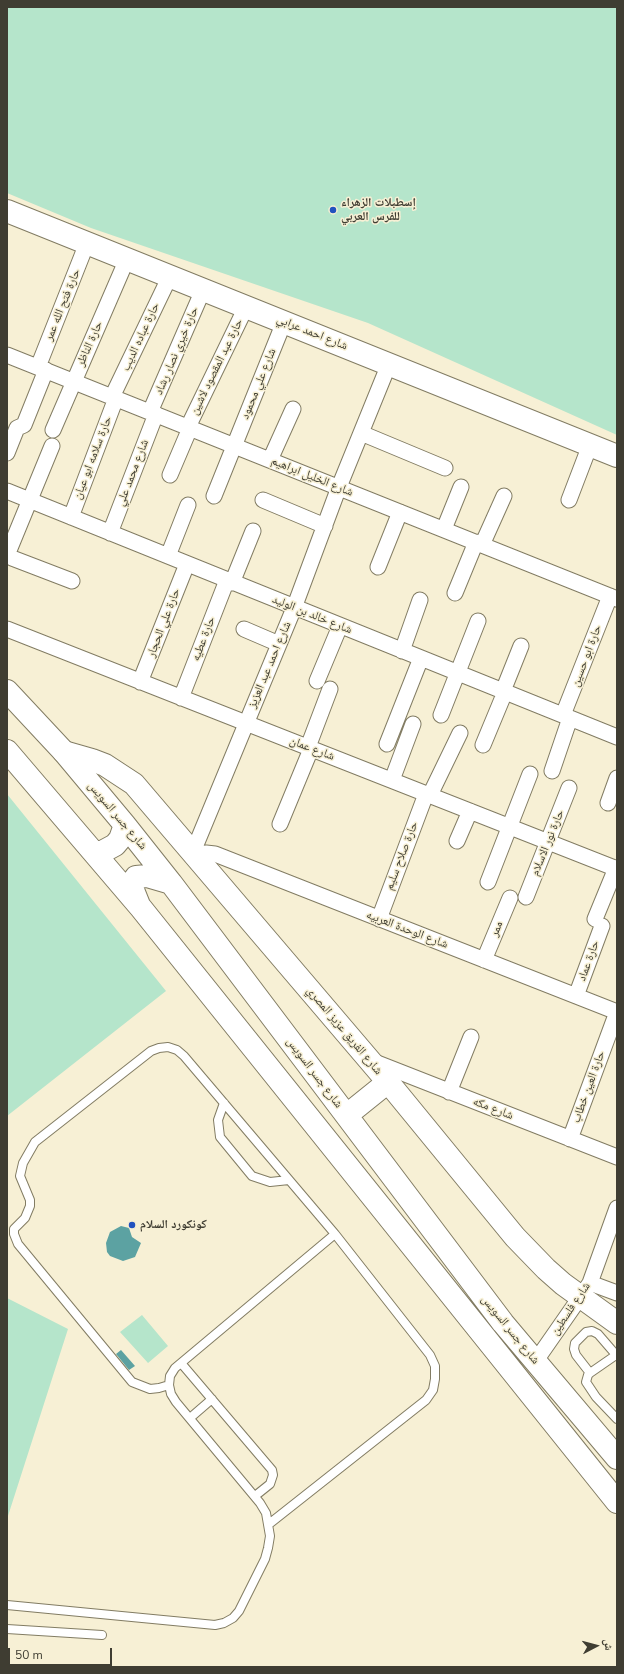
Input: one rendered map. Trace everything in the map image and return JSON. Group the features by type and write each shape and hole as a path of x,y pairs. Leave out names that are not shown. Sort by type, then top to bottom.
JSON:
{"main road":[{"name":"شارع احمد عرابي","path":"7,211 617,456"},
{"name":"شارع جسر السويس","path":"7,691 64,752 125,825 171,883 503,1323 617,1458"},
{"name":"شارع جسر السويس","path":"7,751 141,908 617,1502"},
{"name":"شارع الفريق عزيز المصري","path":"64,752 105,765 134,784 388,1082 525,1248 546,1269 586,1290 617,1323"},
{"path":"94,853 102,852 115,845 120,839 125,825"},
{"path":"141,908 133,890 133,881 136,877 147,876 171,883"},
{"path":"346,1115 388,1082"}],"street":[{"name":"حارة فتح الله عمر","path":"7,453 17,428 24,425 42,369 87,243"},
{"name":"حارة الناظر","path":"53,430 127,259"},
{"name":"حارة عباده الديب","path":"114,398 170,276"},
{"name":"حارة خيري نصار رشاد","path":"153,413 203,290"},
{"name":"حارة عبد المقصود لاشين","path":"170,476 189,428 246,307"},
{"name":"شارع علي محمود","path":"214,496 284,322"},
{"name":"شارع الخليل ابراهيم","path":"7,355 614,597"},
{"name":"شارع احمد عبد العزيز","path":"194,854 294,608 339,487 389,364"},
{"name":"حارة سلامه ابو عيان","path":"71,517 114,398"},
{"path":"270,460 292,409"},
{"name":"شارع محمد علي","path":"110,533 153,413"},
{"path":"361,433 444,468"},
{"path":"569,500 590,444"},
{"path":"52,446 8,553 10,556 72,581"},
{"path":"444,529 461,488"},
{"name":"شارع خالد بن الوليد","path":"7,491 617,737"},
{"path":"455,593 504,496"},
{"path":"263,500 324,526"},
{"path":"168,556 188,505"},
{"path":"378,567 400,512"},
{"name":"حارة عطيه","path":"181,698 230,581 253,531"},
{"name":"حارة علي الحجار","path":"140,682 187,564"},
{"name":"حارة ابو حسين","path":"552,770 567,717 614,597"},
{"path":"402,651 420,600"},
{"path":"441,715 478,621"},
{"path":"317,681 340,626"},
{"name":"شارع عمان","path":"7,629 617,868"},
{"path":"244,629 279,644"},
{"path":"483,745 521,646"},
{"path":"387,744 421,658"},
{"path":"280,824 310,748 330,689"},
{"path":"392,780 413,724"},
{"name":"حارة صلاح سليم","path":"379,919 428,794 460,733"},
{"path":"488,882 530,774"},
{"path":"608,803 617,778"},
{"name":"حارة نور الاسلام","path":"526,897 549,842 569,788"},
{"path":"458,841 470,811"},
{"name":"شارع الوحدة العربيه","path":"194,854 215,854 617,1012"},
{"name":"حارة عماد","path":"576,996 598,923 617,868"},
{"name":"ممر","path":"484,960 510,898"},
{"name":"حارة العين خطاب","path":"570,1139 617,1012"},
{"path":"450,1092 471,1037"},
{"name":"شارع مكه","path":"369,1060 617,1157"},
{"name":"شارع فلسطين","path":"535,1362 586,1290 617,1208"},
{"path":"586,1290 617,1293"}],"lane":[{"path":"169,1385 150,1389 132,1382 15,1240 14,1229 25,1218 30,1206 30,1200 21,1182 20,1170 39,1137 151,1051 159,1048 172,1049 184,1056 335,1234 430,1356 435,1366 436,1378 432,1390 426,1400 269,1524"},
{"path":"224,1103 218,1120 220,1137 252,1176 270,1182 289,1180"},
{"path":"7,1605 215,1625 224,1623 233,1618 239,1611 265,1559 269,1542 269,1524 263,1508 255,1496 171,1394 169,1385 170,1376 181,1363 335,1234"},
{"path":"590,1373 576,1355 574,1349 575,1343 586,1332 592,1331 598,1334 616,1355 590,1373 586,1379 588,1386 617,1419"},
{"path":"181,1363 272,1470 273,1475 270,1484 255,1496"},
{"path":"190,1418 212,1399"},
{"path":"7,1629 102,1635"}],"green space":[{"name":"إسطبلات الزهراء للفرس العربي","path":"7,7 617,7 617,435 368,323 91,228 7,193"},
{"path":"7,794 166,991 7,1116"},
{"path":"7,1298 68,1329 7,1519"},
{"path":"142,1315 168,1346 148,1363 120,1332"}],"water":[{"path":"121,1226 129,1228 132,1237 141,1243 135,1257 123,1261 110,1256 107,1252 106,1243 110,1232"},
{"path":"121,1350 135,1366 129,1370 116,1354"}],"place":[{"name":"إسطبلات الزهراء للفرس العربي","path":"333,210"},
{"name":"كونكورد السلام","path":"132,1225"}]}
